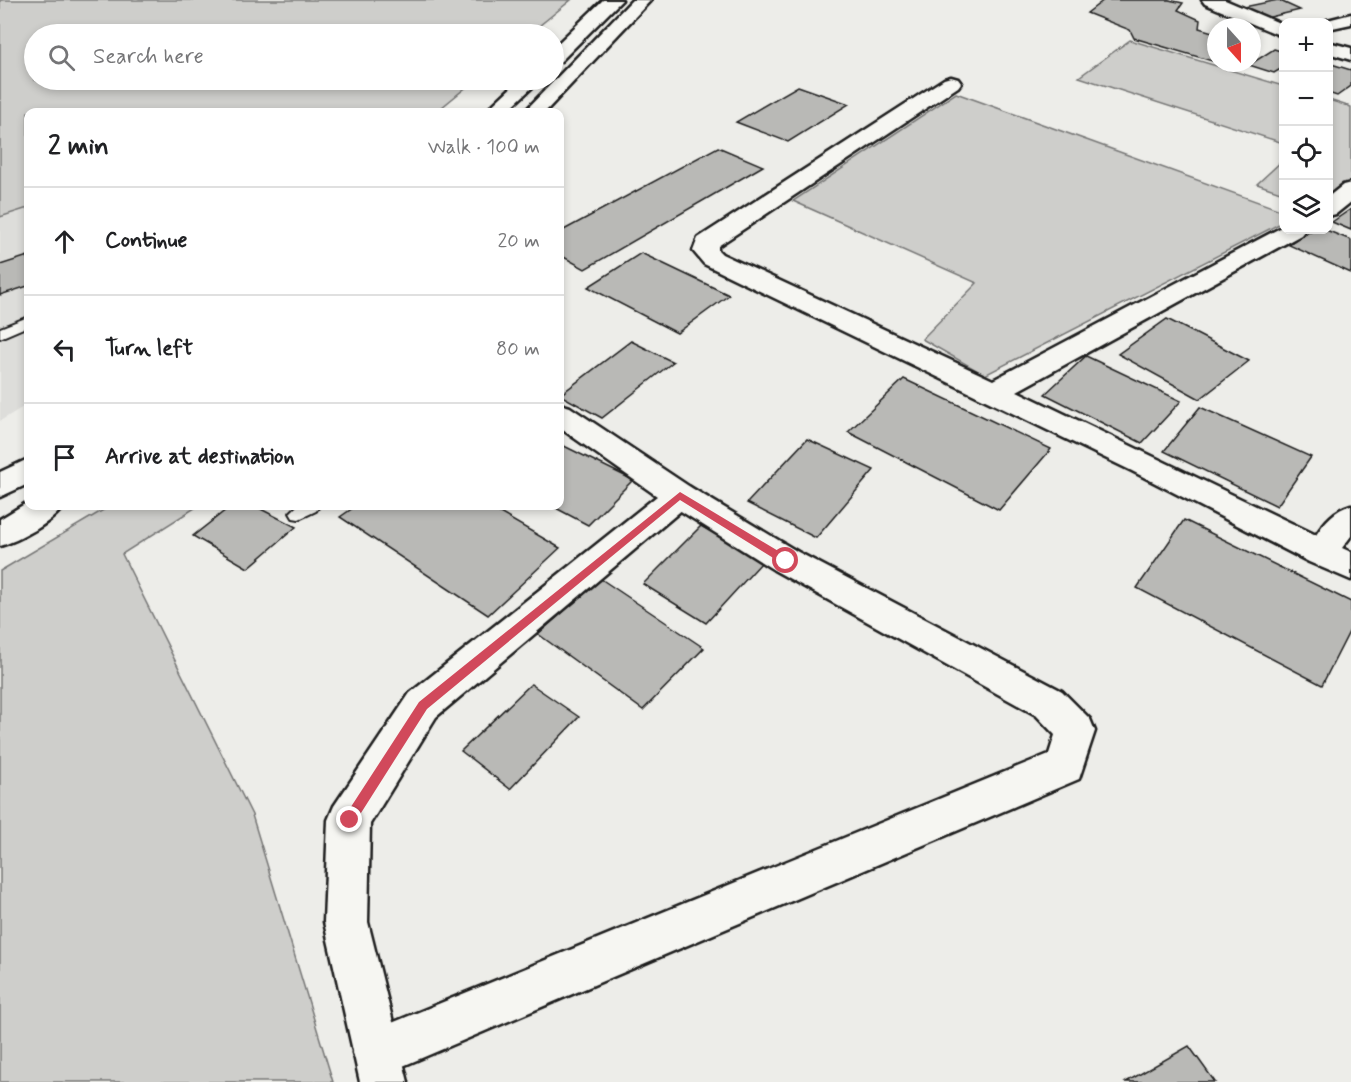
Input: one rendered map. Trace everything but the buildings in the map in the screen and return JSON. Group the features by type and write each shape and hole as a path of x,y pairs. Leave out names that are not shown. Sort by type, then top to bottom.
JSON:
{"street":[{"path":"564,47 613,0"},
{"path":"564,81 642,0"},
{"path":"1210,0 1279,30"},
{"path":"1333,23 1351,19"},
{"path":"1333,47 1351,54"},
{"path":"951,83 707,243 705,251 713,259 1143,463 1351,567"},
{"path":"499,108 519,90"},
{"path":"538,108 555,90"},
{"path":"1333,206 1351,190"},
{"path":"992,393 1286,234"},
{"path":"564,417 680,495 786,561 1049,703 1076,731 1065,766 381,1067 346,922 350,820 423,705 680,495"},
{"path":"0,486 24,472"},
{"path":"0,534 39,510"},
{"path":"1321,552 1335,532 1351,517"}],"lane":[{"path":"0,333 24,323"}],"shaded area":[{"path":"0,0 571,0 541,24 24,24 24,90 463,90 441,108 24,108 24,209 0,217"},
{"path":"1130,40 1207,63 1207,72 1236,72 1279,85 1279,142 1079,77"},
{"path":"956,93 1279,210 1279,224 985,375 922,339 977,283 793,201"},
{"path":"1333,101 1351,107 1351,203 1337,211 1333,210"},
{"path":"1279,164 1279,192 1257,184"},
{"path":"24,209 24,406 0,421 0,217"},
{"path":"103,510 192,510 122,554 252,815 333,1082 0,1082 0,571"}],"route":[{"path":"350,820 423,705 680,495 786,561"}]}
